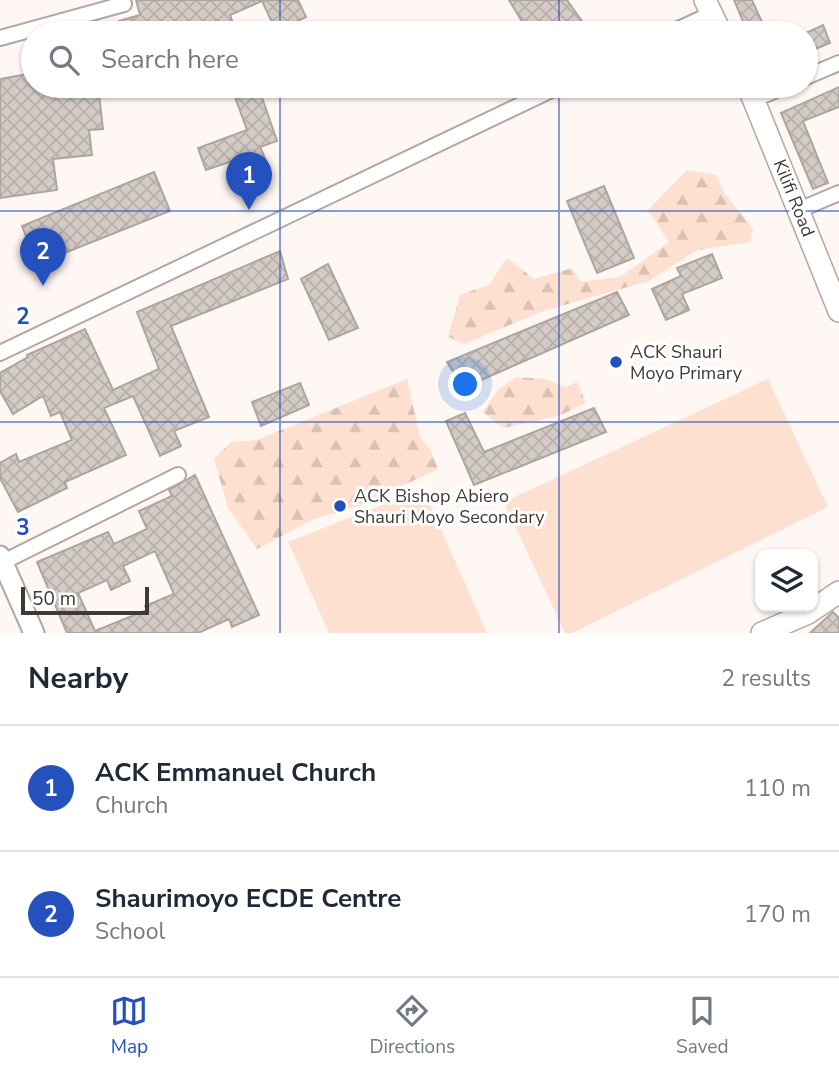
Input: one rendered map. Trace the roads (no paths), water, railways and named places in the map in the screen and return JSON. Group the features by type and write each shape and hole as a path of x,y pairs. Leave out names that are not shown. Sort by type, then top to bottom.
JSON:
{"main road":[{"name":"Kilifi Road","path":"753,98 839,311"},
{"path":"762,633 808,613 839,592"}],"street":[{"path":"60,21 124,4"},
{"path":"688,21 708,7"},
{"path":"0,37 21,31"},
{"path":"818,72 839,63"},
{"path":"0,353 535,98"},
{"path":"799,210 839,193"},
{"path":"34,633 1,559 178,475"}],"place":[{"name":"ACK Emmanuel Church","path":"249,210"},
{"name":"Shaurimoyo ECDE Centre","path":"43,286"},
{"name":"ACK Shauri Moyo Primary","path":"616,362"},
{"name":"ACK Bishop Abiero Shauri Moyo Secondary","path":"340,506"}]}
